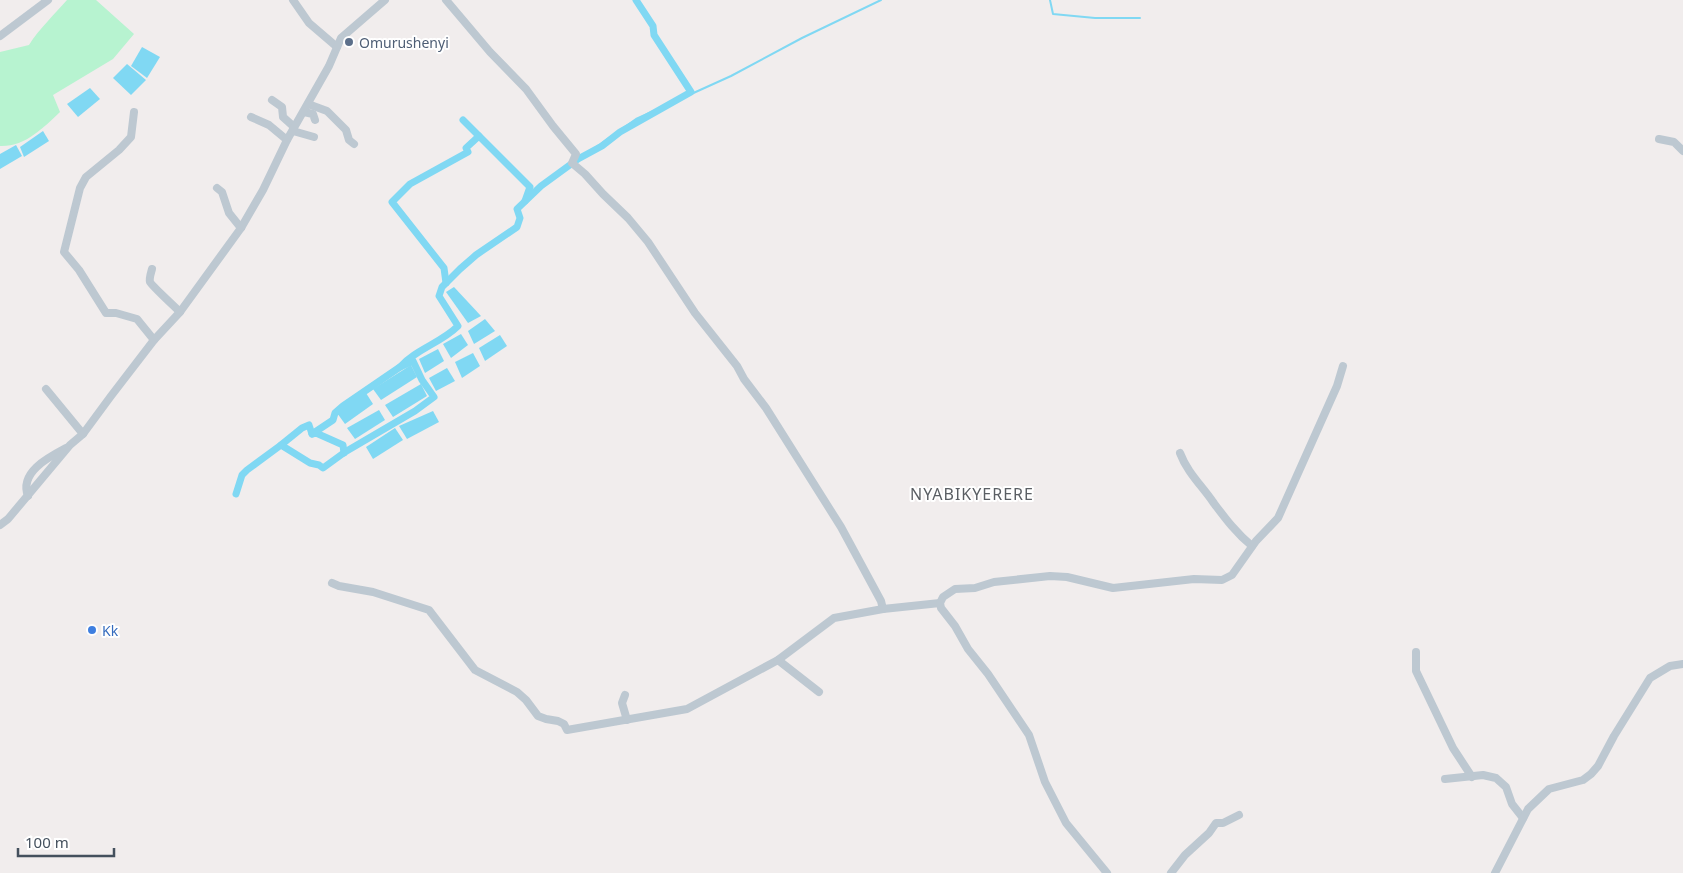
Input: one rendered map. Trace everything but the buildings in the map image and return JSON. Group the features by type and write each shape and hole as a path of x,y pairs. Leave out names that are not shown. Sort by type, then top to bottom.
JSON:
{"street":[{"path":"0,36 48,0"},
{"path":"293,0 309,23 337,47"},
{"path":"0,525 8,519 70,446 83,434 154,340 180,312 241,228 263,190 341,38 349,29 385,0"},
{"path":"446,0 490,52 526,89 576,154 572,163 628,218 648,242 695,313 737,366 744,379 766,408 840,527 881,601 883,609"},
{"path":"272,100 282,107 283,117 293,126 293,131"},
{"path":"308,104 327,111 346,130 354,144"},
{"path":"134,112 131,137 119,150 86,177 80,188 64,252 79,270 106,313 116,313 137,319 154,340"},
{"path":"304,112 313,114 315,120"},
{"path":"251,117 269,125 287,140"},
{"path":"293,131 314,137"},
{"path":"1659,139 1674,142 1683,150"},
{"path":"217,188 222,192 229,212 241,228"},
{"path":"152,269 150,280 152,286 162,292 180,312"},
{"path":"1107,873 1066,822 1045,782 1028,735 988,674 968,649 955,626 941,608 940,603 943,597 955,589 975,588 994,582 1050,576 1067,577 1113,588 1194,579 1222,580 1232,575 1252,546 1278,518 1337,386 1343,366"},
{"path":"46,389 83,434"},
{"path":"28,496 26,483 31,473 48,458 70,446"},
{"path":"1180,453 1188,468 1221,514 1252,546"},
{"path":"332,582 339,586 373,592 430,610 475,670 517,692 526,700 538,716 546,720 558,721 564,724 567,730 687,709 778,660 834,618 883,609 940,603"},
{"path":"1416,652 1416,671 1453,748 1472,777"},
{"path":"778,660 819,692"},
{"path":"1495,873 1528,809 1549,789 1583,780 1591,774 1598,766 1650,678 1670,666 1683,664"},
{"path":"625,695 622,703 627,720"},
{"path":"1444,779 1483,775 1496,778 1506,787 1512,804 1523,818"},
{"path":"1171,873 1185,855 1209,833 1216,822 1223,823 1239,815"}],"green space":[{"path":"67,0 96,0 134,34 113,59 53,95 60,112 40,130 18,143 0,146 0,52 29,45"}],"water":[{"path":"142,47 160,57 147,78 131,66"},
{"path":"127,64 146,80 131,95 113,78"},
{"path":"90,88 100,99 78,117 67,104"},
{"path":"43,131 49,141 24,157 20,147"},
{"path":"16,145 22,156 0,169 0,154"},
{"path":"454,287 481,316 468,323 446,292"},
{"path":"485,319 495,331 474,344 468,331"},
{"path":"461,334 468,345 451,358 443,344"},
{"path":"500,335 507,346 485,361 479,348"},
{"path":"438,349 444,361 425,373 419,359"},
{"path":"473,353 480,366 462,378 455,362"},
{"path":"411,365 417,377 381,400 373,389"},
{"path":"447,368 455,381 436,391 429,378"},
{"path":"421,384 427,396 393,417 385,405"},
{"path":"366,393 373,404 345,424 337,413"},
{"path":"379,410 385,420 355,439 347,428"},
{"path":"433,411 439,422 407,439 399,426"},
{"path":"395,428 403,440 373,459 366,447"}],"waterway":[{"path":"236,494 242,475 281,445 310,463 323,468 345,452 415,411 434,397 422,380 413,361 400,367 413,355 444,337 458,326 439,296 442,287 476,255 517,227 520,218 517,209 541,186 620,132 691,92 654,35 653,26 636,0"},
{"path":"589,152 636,119 731,76 802,38 881,0"},
{"path":"1050,0 1053,14 1095,18 1140,18"},
{"path":"463,120 530,187 525,201"},
{"path":"446,283 444,268 392,202 410,184 468,152 466,148 479,136"},
{"path":"312,434 333,420 335,413 343,406 400,367"},
{"path":"281,445 302,428 309,425 312,434 316,433 343,445 344,453"}],"place":[{"name":"Omurushenyi","path":"349,42"},
{"name":"Kk","path":"92,630"}],"district":[{"name":"NYABIKYERERE","path":"972,494"}]}
